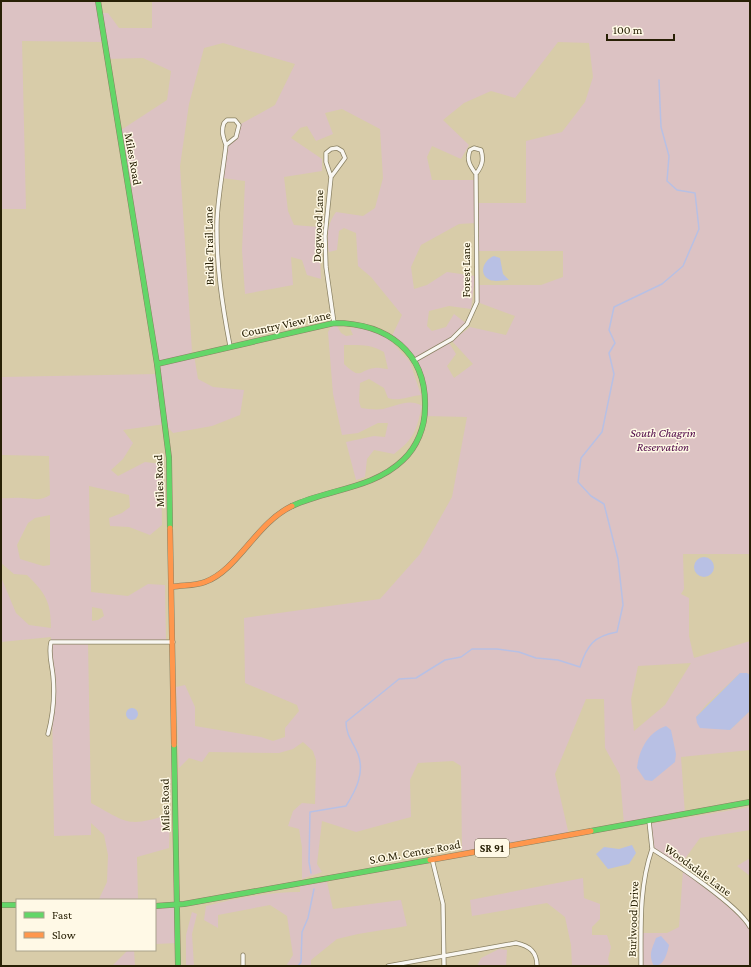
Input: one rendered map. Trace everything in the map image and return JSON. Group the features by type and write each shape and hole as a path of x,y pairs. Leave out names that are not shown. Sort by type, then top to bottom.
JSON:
{"main road":[{"name":"Miles Road","path":"98,1 102,34 157,364 170,458 178,966"},
{"name":"Country View Lane","path":"157,364 334,323 359,324 375,329 391,338 415,360 425,390 426,406 424,420 413,448 393,469 379,478 319,495 288,509 256,534 219,574 206,581 172,587"},
{"name":"S.O.M. Center Road","path":"156,906 177,905 750,802"},
{"path":"1,905 16,905"}],"street":[{"name":"Bridle Trail Lane","path":"226,145 236,137 239,125 235,120 227,120 224,123 222,136 226,145 219,197 217,249 220,298 230,346"},
{"name":"Dogwood Lane","path":"331,178 345,158 342,151 337,148 331,149 326,153 326,162 331,178 325,236 326,267 334,323"},
{"name":"Forest Lane","path":"415,360 452,339 467,324 477,302 476,174 470,166 467,156 470,150 474,148 481,150 483,156 482,166 476,174"},
{"path":"48,734 54,714 53,677 49,649 51,642 173,642"},
{"name":"Woodsdale Lane","path":"649,821 652,849 728,904 746,919 750,928"},
{"name":"Burlwood Drive","path":"641,966 641,899 645,873 652,849"},
{"path":"432,859 443,904 444,966"},
{"path":"388,966 516,943 526,945 533,950 537,959 537,966"},
{"path":"243,955 243,966"}],"green space":[{"name":"South Chagrin Reservation","path":"1,1 98,1 99,13 108,13 119,28 152,28 152,1 750,1 750,554 683,554 684,589 681,594 689,598 689,636 694,658 750,641 750,675 747,673 740,673 706,705 696,717 730,730 750,711 750,750 681,757 685,814 624,825 620,775 605,748 604,699 586,699 555,774 569,835 462,854 461,766 453,761 418,763 410,780 411,817 356,832 322,821 317,864 322,872 302,879 302,847 299,829 288,826 293,811 302,803 315,804 316,760 313,751 303,742 293,749 279,753 209,752 202,762 189,758 179,768 176,687 185,685 195,707 195,726 261,737 273,741 285,737 285,728 299,711 297,705 245,683 244,618 380,599 420,554 452,497 467,417 425,416 427,406 415,360 391,338 402,315 371,277 358,266 356,233 344,228 339,231 337,250 329,252 328,231 336,212 363,216 375,208 383,178 380,129 342,109 325,113 333,134 316,141 307,126 300,128 291,138 322,159 322,171 284,177 288,211 294,225 319,227 321,279 307,275 302,260 291,257 293,285 245,294 242,250 245,181 222,178 226,145 236,137 239,125 275,105 295,64 223,43 204,48 189,104 180,166 192,351 188,356 194,355 198,379 213,387 244,390 240,415 212,426 173,433 165,424 123,430 133,443 123,459 111,470 118,476 145,462 161,464 162,525 150,535 129,527 110,526 109,518 122,513 130,507 129,495 89,486 91,592 128,596 148,584 165,585 166,642 88,642 91,803 121,819 128,821 145,821 170,814 169,848 137,857 138,899 99,899 107,882 108,855 104,835 91,823 91,835 54,836 51,637 1,642 1,577 16,613 29,625 51,628 51,619 46,598 38,587 27,575 14,574 1,563 1,498 39,499 50,495 49,456 1,455 1,377 158,374 118,132 167,100 171,71 143,58 106,59 103,42 22,41 26,209 1,209","holes":["558,42 589,43 593,77 585,102 562,132 526,141 526,203 476,203 476,180 432,180 427,157 432,146 461,159 469,145 443,120 464,103 491,91 515,98","476,223 477,251 563,251 563,277 541,285 478,285 477,302 515,316 506,335 470,327 452,341 473,364 454,378 447,366 456,354 448,341 467,324 454,314 446,327 432,331 427,326 429,311 449,306 471,309 475,276 447,272 427,285 414,289 411,267 421,245 459,224","50,515 50,565 43,566 20,559 17,545 28,523 35,518","92,607 102,609 104,616 98,620 92,621","691,663 665,705 634,731 631,699 638,666"]},
{"path":"337,326 341,333 346,336 353,335 350,328 361,327 388,338 410,362 421,395 392,399 388,398 384,388 369,379 360,383 359,401 361,408 383,409 403,403 412,403 422,406 416,428 411,438 394,454 374,450 367,459 365,477 356,480 346,442 374,436 385,437 388,423 378,423 358,433 342,435 333,394 328,332 331,327","holes":["344,345 370,346 379,349 384,352 388,369 377,368 360,373 354,372 344,364"]},
{"path":"750,807 750,830 700,838 679,867 652,849 649,824"},
{"path":"750,858 750,876 737,866"},
{"path":"683,870 728,904 750,927 750,966 641,966 641,933 667,933 679,927"},
{"path":"583,878 584,898 600,904 600,919 592,927 592,935 607,935 611,947 608,959 610,966 572,966 571,945 565,917 547,903 472,916 470,900"},
{"path":"327,882 333,909 401,900 407,926 337,939 311,960 311,966 286,966 293,955 287,916 270,905 218,915 218,928 204,920 206,906 252,896 300,892 300,886"},
{"path":"177,905 178,943 156,944 156,906"},
{"path":"192,912 197,914 192,934 194,966 186,966 186,935"},
{"path":"499,949 507,950 506,966 477,966 481,958"},
{"path":"127,951 134,951 135,966 112,966"}],"water":[{"path":"494,256 500,258 503,274 509,280 492,281 484,275 483,268 485,264"},
{"path":"700,557 708,557 714,563 714,571 708,577 700,577 694,571 694,563"},
{"path":"740,673 747,673 750,675 750,711 730,730 700,728 696,717"},
{"path":"130,708 134,708 138,714 134,720 130,720 126,716 126,712"},
{"path":"666,726 671,730 676,754 675,762 652,781 645,780 637,768 642,748 649,737"},
{"path":"632,845 636,853 629,864 608,869 596,854 604,847 619,849"},
{"path":"661,936 669,945 663,962 654,966 651,959 651,952 656,938"}],"waterway":[{"path":"311,873 309,862 310,812 346,806 356,788 360,775 360,761 348,735 346,722 399,679 416,678 445,660 461,657 472,649 497,649 519,652 536,658 558,660 580,667 592,643 602,636 617,632 623,605 618,559 604,504 591,496 578,482 581,458 602,432 614,374 609,353 615,343 609,330 614,307 662,284 683,266 699,229 695,193 677,190 667,181 669,156 661,127 659,80"},
{"path":"298,966 301,962 302,932 308,918 314,889"}],"traffic: fast":[{"path":"98,1 157,364 169,458 170,528"},
{"path":"157,364 334,323 353,324 371,328 387,335 400,344 411,356 419,371 424,388 424,422 416,443 403,460 391,470 378,477 350,488 306,500 292,506"},
{"path":"174,745 178,966"},
{"path":"591,831 750,802"},
{"path":"156,906 184,904 430,860"},
{"path":"1,905 16,905"}],"traffic: slow":[{"path":"172,587 193,585 205,582 217,576 238,557 268,523 292,506"},
{"path":"170,528 174,745"},
{"path":"430,860 591,831"}]}
